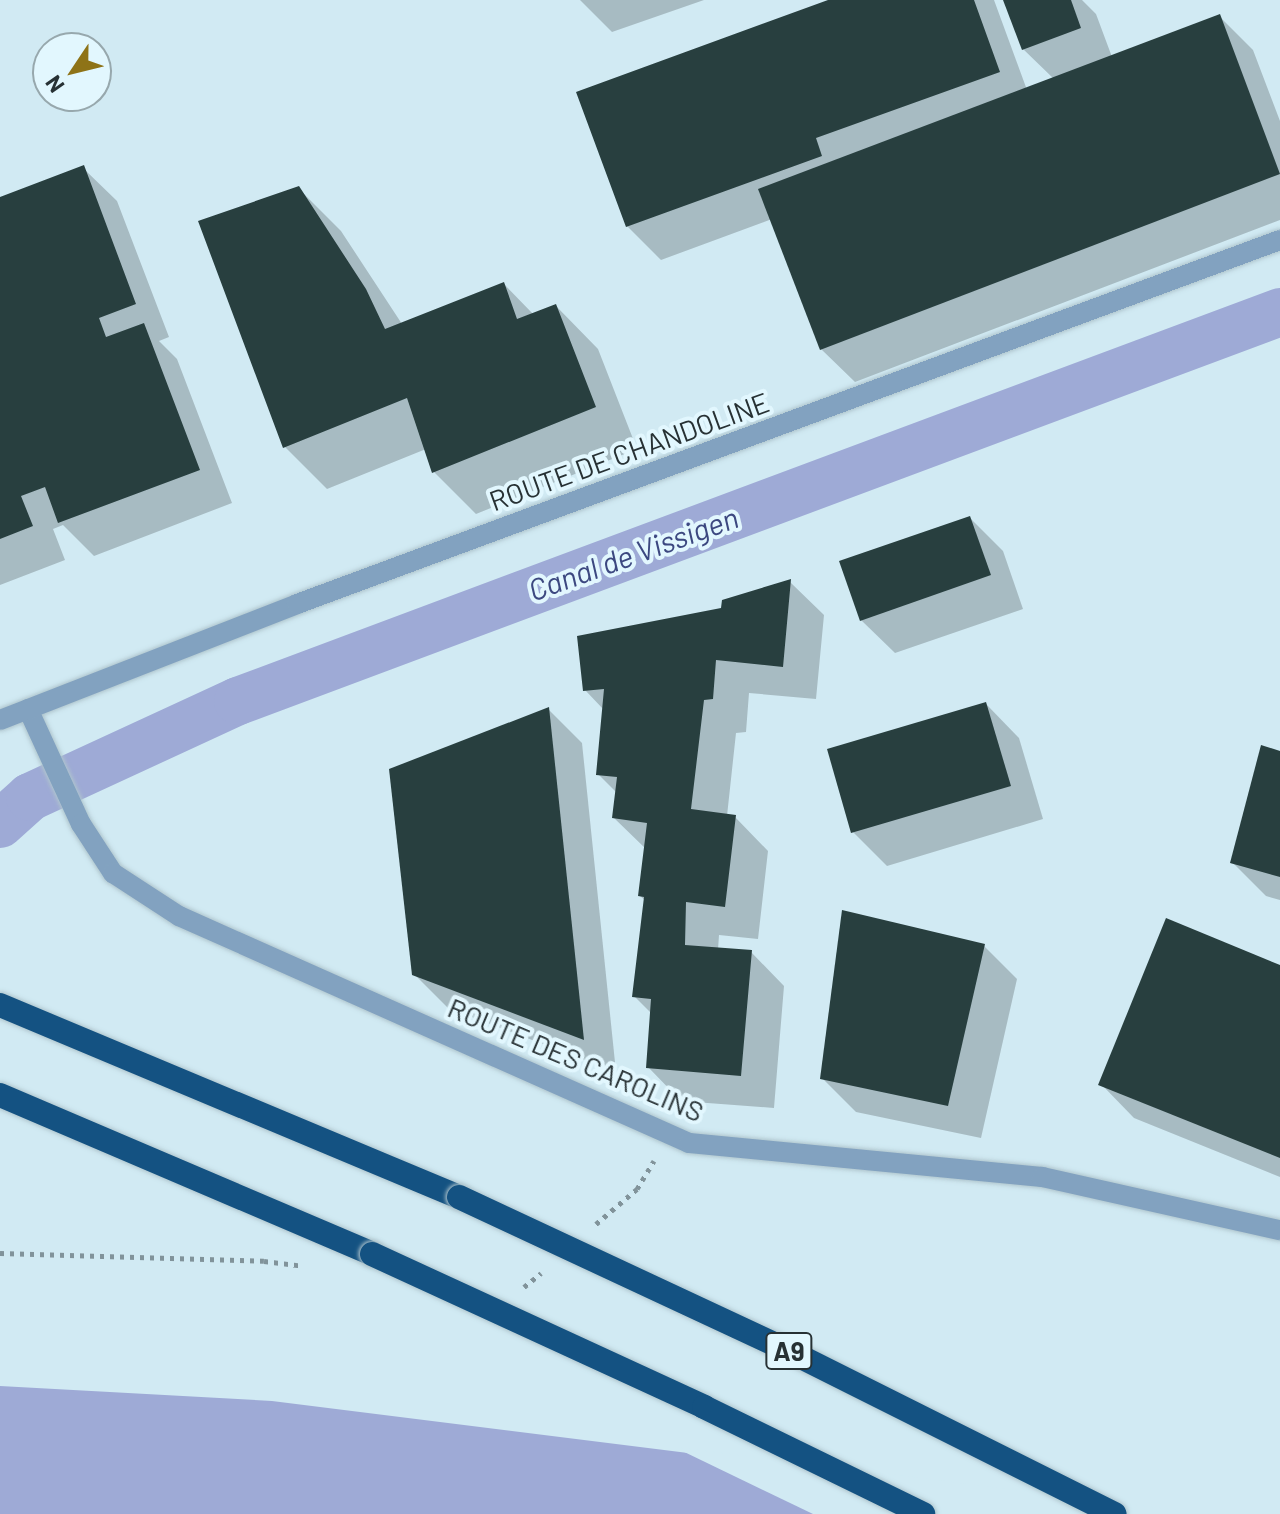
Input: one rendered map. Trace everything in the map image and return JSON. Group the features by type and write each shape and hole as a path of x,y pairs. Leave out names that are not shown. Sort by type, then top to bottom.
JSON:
{"highway":[{"name":"A9","path":"0,1005 459,1197 781,1347 1115,1514"},
{"path":"0,1095 372,1254 704,1407 923,1514"}],"street":[{"name":"ROUTE DE CHANDOLINE","path":"0,720 297,604 1280,240"},
{"name":"ROUTE DES CAROLINS","path":"28,709 81,824 113,873 179,916 689,1143 1042,1177 1280,1230"}],"water":[{"path":"0,1386 272,1401 1175,1514 0,1514"}],"pier":[{"path":"674,1447 1176,1510 1179,1514 813,1514"}],"building":[{"path":"828,0 974,0 1000,72 816,138 822,156 626,227 576,92"},
{"path":"1003,0 1071,0 1081,28 1022,50"},
{"path":"1220,14 1280,174 820,350 758,189"},
{"path":"84,165 136,304 99,318 106,337 144,323 200,470 58,523 45,487 21,496 33,526 0,539 0,197"},
{"path":"299,186 366,289 385,329 504,282 517,319 556,304 596,407 432,473 407,398 283,448 198,221"},
{"path":"970,516 991,575 860,621 839,561"},
{"path":"791,579 783,667 716,660 713,699 704,700 691,809 736,815 725,907 686,902 685,945 752,950 741,1076 646,1068 651,999 632,997 644,897 638,896 647,823 612,818 617,777 596,775 604,689 583,691 577,636 721,608 722,600"},
{"path":"986,702 1011,786 851,833 827,749"},
{"path":"549,707 584,1040 412,975 389,769"},
{"path":"1261,745 1280,751 1280,877 1230,863"},
{"path":"842,910 985,944 948,1106 820,1079"},
{"path":"1166,918 1280,965 1280,1158 1098,1085"}],"waterway":[{"name":"Canal de Vissigen","path":"0,824 30,797 238,701 1280,312"}]}
